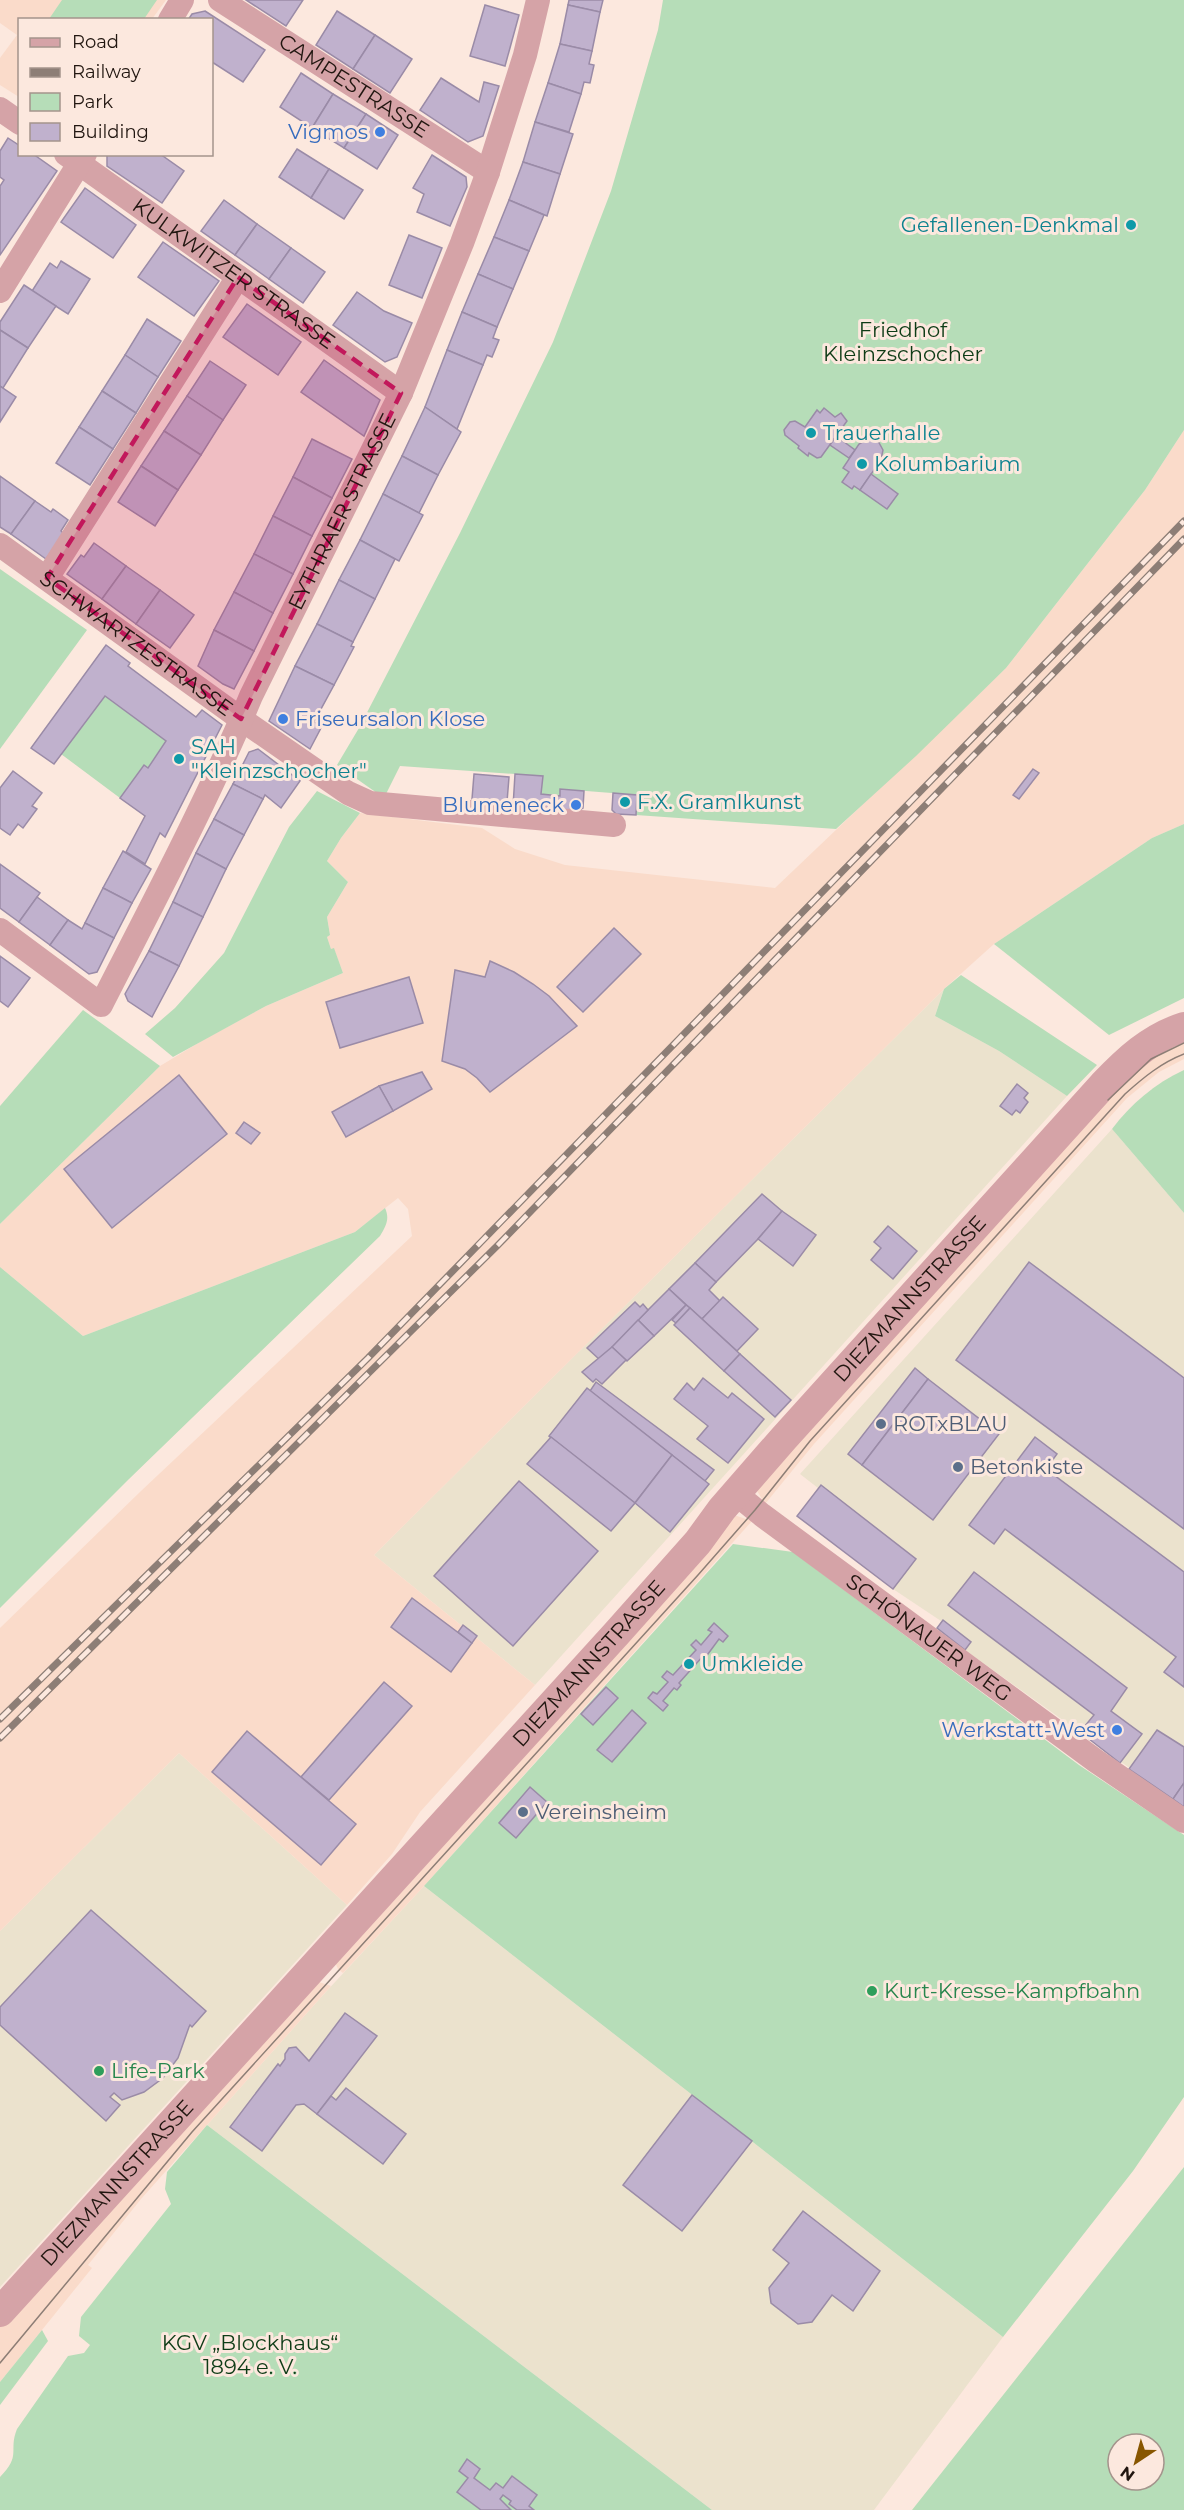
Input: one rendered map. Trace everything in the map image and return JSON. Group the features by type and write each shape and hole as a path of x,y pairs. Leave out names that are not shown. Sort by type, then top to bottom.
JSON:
{"street":[{"path":"171,18 182,0"},
{"name":"CAMPESTRASSE","path":"220,0 488,172"},
{"name":"EYTHRAER STRASSE","path":"0,930 101,1005 176,856 400,393 462,243 488,172 525,55 538,0"},
{"path":"0,109 18,122"},
{"path":"0,291 77,158"},
{"name":"KULKWITZER STRASSE","path":"77,158 400,393"},
{"path":"47,578 238,277"},
{"name":"SCHWARTZESTRASSE","path":"0,545 241,719 348,793 370,803 614,825"},
{"name":"DIEZMANNSTRASSE","path":"0,2312 617,1633 698,1542 735,1493 1122,1065 1163,1034 1184,1027"},
{"name":"SCHÖNAUER WEG","path":"735,1493 1096,1761 1184,1821"}],"highlighted area":[{"path":"238,277 401,393 241,719 47,578"}],"shaded area":[{"path":"0,0 166,0 153,18 18,18 18,96 0,85 0,58 17,35 0,23"},
{"path":"1184,430 1184,824 1152,838 994,944 944,989 374,1555 535,1685 420,1812 392,1854 347,1905 179,1753 0,1931 0,1628 141,1491 412,1236 408,1209 398,1198 355,1232 83,1336 0,1267 0,1224 160,1066 266,1006 343,973 327,937 330,935 327,917 348,882 327,861 360,813 482,828 515,849 565,865 775,888 1006,668 1145,490"},
{"path":"944,989 935,1016 999,1051 1067,1096 535,1685 374,1555"},
{"path":"1184,1038 1184,1059 1159,1072 1127,1098 814,1444 765,1504 754,1486 1119,1080"},
{"path":"1112,1129 1184,1213 1184,1807 965,1650 937,1628 941,1621 893,1589 797,1516 818,1488 800,1474"},
{"path":"734,1515 752,1521 424,1886 343,1973 338,1969 334,1960"},
{"path":"179,1753 347,1905 0,2287 0,1931"},
{"path":"424,1886 1003,2337 874,2510 712,2510 207,2125"},
{"path":"316,1981 331,1986 141,2199 88,2265 92,2268 0,2382 0,2326"}],"green space":[{"path":"62,0 157,0 145,18 50,18"},
{"name":"Friedhof Kleinzschocher","path":"663,0 1184,0 1184,430 1145,490 1006,668 916,756 836,829 636,815 637,795 561,789 560,796 541,794 542,776 400,766 384,798 337,765 359,728 460,533 553,342 611,191 658,30"},
{"path":"0,569 87,630 0,749"},
{"path":"105,696 166,741 148,768 144,765 120,798 61,754"},
{"path":"317,791 360,813 327,861 348,882 327,917 330,935 327,937 331,949 334,948 343,973 266,1006 173,1057 145,1034 175,1008 224,953 289,827"},
{"path":"1184,824 1184,998 1109,1035 994,944 1152,838"},
{"path":"961,975 1097,1065 1067,1096 999,1051 935,1016 944,989"},
{"path":"83,1010 160,1066 0,1224 0,1106"},
{"path":"1184,1070 1184,1213 1112,1129 1144,1095"},
{"path":"385,1208 387,1222 380,1236 129,1479 0,1608 0,1267 83,1336 355,1232"},
{"name":"Kurt-Kresse-Kampfbahn","path":"733,1544 793,1552 1079,1765 1184,1835 1184,2097 1133,2171 1003,2337 424,1886"},
{"name":"KGV „Blockhaus“ 1894 e. V.","path":"207,2125 712,2510 0,2510 0,2477 7,2470 13,2458 17,2429 68,2356 84,2353 90,2345 79,2336 81,2317 171,2204 165,2189 167,2172"},
{"path":"1184,2167 1184,2510 912,2510"},
{"path":"42,2330 48,2341 0,2405 0,2382"}],"building":[{"path":"246,0 303,0 286,26"},
{"path":"569,0 603,0 600,12 568,5"},
{"path":"485,5 519,15 505,66 470,56"},
{"path":"568,5 600,12 592,51 560,44"},
{"path":"205,11 265,50 243,82 213,63 213,18 189,18 192,14"},
{"path":"337,11 375,35 353,69 316,45"},
{"path":"375,35 412,59 390,93 353,69"},
{"path":"560,44 592,51 589,64 594,65 590,83 584,82 581,94 548,83"},
{"path":"301,73 333,94 312,128 280,107"},
{"path":"441,78 479,102 484,82 499,86 483,136 468,142 420,110"},
{"path":"548,83 581,94 569,132 535,122"},
{"path":"333,94 366,114 344,148 312,128"},
{"path":"366,114 398,135 377,169 344,148"},
{"path":"535,122 573,134 560,174 523,162"},
{"path":"8,138 18,145 18,156 36,156 57,171 0,255 0,186 4,180 0,177 0,151"},
{"path":"297,149 329,169 311,198 279,177"},
{"path":"432,155 466,177 467,187 450,226 417,212 424,194 413,188"},
{"path":"107,156 163,156 184,171 162,203 107,166"},
{"path":"523,162 560,174 547,216 509,200"},
{"path":"329,169 363,190 344,219 311,198"},
{"path":"85,188 136,225 113,258 61,222"},
{"path":"224,200 257,224 235,255 201,231"},
{"path":"509,200 544,215 529,251 494,237"},
{"path":"257,224 291,248 269,279 235,255"},
{"path":"409,235 442,248 422,298 389,285"},
{"path":"494,237 529,251 513,289 478,274"},
{"path":"163,242 219,281 194,316 138,277"},
{"path":"291,248 325,272 303,303 269,279"},
{"path":"61,261 90,279 68,314 32,291 50,263 57,268"},
{"path":"478,274 513,289 497,327 462,312"},
{"path":"24,285 56,306 28,348 0,330 0,322"},
{"path":"357,292 384,311 412,323 397,357 385,362 333,325"},
{"path":"247,304 301,342 278,375 223,337"},
{"path":"462,312 497,327 493,338 499,340 492,357 487,355 483,365 447,350"},
{"path":"147,319 181,341 158,377 125,355"},
{"path":"0,330 28,348 3,388 0,386"},
{"path":"447,350 483,365 457,429 425,407"},
{"path":"125,355 158,377 136,413 102,391"},
{"path":"324,360 380,400 364,436 301,392"},
{"path":"210,361 246,385 223,420 187,396"},
{"path":"0,386 16,397 0,422"},
{"path":"102,391 136,413 113,449 79,427"},
{"path":"187,396 223,420 201,455 164,431"},
{"path":"425,407 461,432 438,475 402,456"},
{"name":"Trauerhalle","path":"824,408 835,417 841,413 847,421 821,457 817,458 809,453 808,456 785,435 784,430 790,422 795,421 805,427 817,410 820,413"},
{"path":"79,427 113,449 90,485 56,463"},
{"path":"164,431 201,455 178,490 141,466"},
{"path":"836,436 855,450 849,458 830,445"},
{"path":"312,439 352,459 332,498 293,477"},
{"name":"Kolumbarium","path":"868,439 878,441 883,450 881,460 860,490 854,486 852,489 842,482 849,472 843,468 859,444"},
{"path":"402,456 438,475 419,513 383,494"},
{"path":"141,466 178,490 155,526 118,502"},
{"path":"871,474 898,494 887,509 860,490"},
{"path":"0,476 35,501 11,534 0,527"},
{"path":"293,477 332,498 312,536 273,516"},
{"path":"383,494 423,515 399,561 360,540"},
{"path":"35,501 51,512 53,509 68,520 61,531 64,534 46,559 11,534"},
{"path":"273,516 312,536 293,574 254,554"},
{"path":"360,540 395,559 375,599 339,580"},
{"path":"94,543 126,566 102,599 67,574 81,555 84,557"},
{"path":"254,554 293,574 273,613 234,592"},
{"path":"126,566 160,590 136,624 102,599"},
{"path":"339,580 375,599 353,642 317,624"},
{"path":"160,590 194,615 170,648 136,624"},
{"path":"234,592 273,613 254,651 214,630"},
{"path":"317,624 353,642 351,646 354,647 334,685 295,666"},
{"path":"214,630 254,651 234,689 198,666"},
{"name":"SAH \"Kleinzschocher\"","path":"106,645 130,663 128,666 196,717 202,710 222,725 165,837 160,833 145,864 126,852 145,816 120,798 144,765 148,768 166,741 105,696 54,764 31,748"},
{"path":"295,666 334,685 314,722 322,726 310,749 269,721"},
{"path":"258,749 300,781 281,808 265,795 263,799 233,784 249,752"},
{"path":"1033,769 1039,773 1019,799 1013,795"},
{"path":"13,771 42,793 32,806 37,809 23,828 18,824 10,835 0,828 0,788"},
{"path":"474,774 509,777 507,802 472,799"},
{"path":"515,774 543,776 541,794 560,796 560,789 584,791 583,808 578,811 513,807"},
{"path":"233,784 263,799 244,835 214,819"},
{"name":"F.X. Gramlkunst","path":"613,793 637,795 636,815 616,814 612,810"},
{"path":"214,819 244,835 226,869 196,853"},
{"path":"123,851 151,869 132,903 103,888"},
{"path":"196,853 226,869 203,917 173,902"},
{"path":"0,864 40,893 19,922 0,908"},
{"path":"103,888 132,903 114,938 85,923"},
{"path":"37,897 68,920 50,945 19,922"},
{"path":"173,902 203,917 179,966 149,951"},
{"path":"68,920 82,929 85,923 114,938 97,972 89,974 50,945"},
{"path":"614,928 641,954 583,1012 557,987"},
{"path":"149,951 179,966 152,1017 128,1001 125,994"},
{"path":"0,956 30,978 8,1007 0,1001"},
{"path":"490,961 533,984 549,996 577,1026 490,1092 465,1069 442,1061 455,970 485,977"},
{"path":"409,977 423,1023 340,1048 326,1002"},
{"path":"422,1072 432,1089 393,1111 379,1086"},
{"path":"179,1075 227,1134 112,1228 64,1169"},
{"path":"1017,1084 1028,1093 1024,1098 1028,1102 1020,1113 1016,1110 1012,1115 1000,1106"},
{"path":"379,1086 393,1111 346,1137 332,1112"},
{"path":"244,1122 260,1133 251,1144 236,1133"},
{"path":"762,1194 782,1211 716,1282 695,1263"},
{"path":"782,1211 816,1235 793,1266 758,1239"},
{"path":"888,1226 917,1251 893,1279 871,1260 881,1248 874,1242"},
{"path":"1029,1262 1184,1378 1184,1529 956,1360"},
{"path":"695,1263 716,1282 709,1290 720,1301 702,1319 669,1289"},
{"path":"669,1289 686,1305 654,1336 638,1320"},
{"path":"723,1297 758,1329 737,1351 702,1319"},
{"path":"635,1302 640,1307 643,1304 648,1310 600,1360 587,1348"},
{"path":"686,1305 690,1308 676,1323 672,1320"},
{"path":"690,1308 740,1354 724,1371 674,1325"},
{"path":"638,1320 654,1336 627,1361 612,1347"},
{"path":"612,1347 626,1360 602,1384 596,1379 593,1382 582,1372"},
{"path":"740,1354 791,1400 775,1417 724,1371"},
{"path":"915,1368 928,1379 862,1465 848,1454"},
{"path":"703,1378 728,1398 732,1393 764,1419 728,1463 697,1439 708,1426 674,1399 687,1383 694,1390"},
{"path":"928,1379 999,1434 933,1520 862,1465"},
{"path":"596,1382 714,1470 705,1481 590,1391"},
{"path":"587,1388 672,1455 635,1503 549,1436"},
{"path":"551,1437 635,1503 611,1531 527,1464"},
{"path":"1035,1437 1057,1454 1046,1469 1184,1572 1184,1687 1164,1672 1176,1657 1005,1529 994,1544 969,1525"},
{"path":"672,1455 709,1484 670,1532 635,1503"},
{"path":"519,1481 598,1551 513,1646 434,1576"},
{"path":"821,1485 916,1559 893,1589 797,1516"},
{"path":"974,1572 1127,1688 1111,1711 1142,1734 1120,1763 1080,1732 1094,1715 948,1605"},
{"path":"412,1598 472,1643 451,1672 391,1627"},
{"path":"943,1620 971,1642 965,1650 937,1628"},
{"name":"Umkleide","path":"714,1623 728,1636 723,1642 719,1639 705,1658 703,1656 679,1683 681,1685 677,1690 674,1688 663,1701 668,1705 663,1711 648,1698 653,1692 657,1694 668,1682 662,1677 667,1671 673,1675 696,1650 691,1645 696,1640 701,1645 712,1632 708,1630"},
{"path":"463,1625 477,1636 472,1643 458,1632"},
{"path":"384,1682 412,1706 329,1800 301,1777"},
{"path":"606,1687 618,1698 593,1725 581,1714"},
{"path":"632,1710 646,1723 612,1762 597,1750"},
{"path":"1157,1730 1184,1747 1184,1783 1173,1799 1129,1769"},
{"path":"247,1731 356,1824 321,1865 212,1772"},
{"path":"1184,1783 1184,1807 1173,1799"},
{"name":"Vereinsheim","path":"530,1787 547,1802 516,1838 499,1823"},
{"path":"91,1910 206,2011 192,2027 190,2025 178,2058 163,2078 144,2092 122,2100 114,2093 110,2097 120,2105 106,2121 0,2025 0,2007"},
{"path":"345,2013 377,2036 317,2114 304,2104 296,2105 262,2151 230,2127 278,2064 280,2066 289,2048 296,2047 309,2061"},
{"path":"346,2088 406,2134 383,2164 317,2114 331,2096 336,2100"},
{"path":"692,2095 752,2141 682,2231 623,2185"},
{"path":"803,2211 880,2271 853,2311 832,2295 812,2322 798,2324 771,2303 769,2288 789,2263 773,2250"},
{"path":"467,2459 480,2469 474,2478 490,2490 496,2483 503,2488 512,2476 537,2495 529,2506 534,2510 517,2510 503,2495 500,2499 511,2510 481,2510 457,2492 468,2478 459,2471"}],"tram line":[{"path":"1108,1100 1151,1059 1184,1043"},
{"path":"0,2363 192,2132 698,1575 755,1510 810,1441 1125,1094 1153,1071 1184,1054"}],"railway":[{"path":"0,1719 368,1358 1184,521"},
{"path":"0,1738 498,1245 1184,539"}],"place":[{"name":"Vigmos","path":"380,132"},
{"name":"Gefallenen-Denkmal","path":"1131,225"},
{"name":"Trauerhalle","path":"811,433"},
{"name":"Kolumbarium","path":"862,464"},
{"name":"Friseursalon Klose","path":"283,719"},
{"name":"SAH \"Kleinzschocher\"","path":"179,759"},
{"name":"F.X. Gramlkunst","path":"625,802"},
{"name":"Blumeneck","path":"576,805"},
{"name":"ROTxBLAU","path":"881,1424"},
{"name":"Betonkiste","path":"958,1467"},
{"name":"Umkleide","path":"689,1664"},
{"name":"Werkstatt-West","path":"1117,1730"},
{"name":"Vereinsheim","path":"523,1812"},
{"name":"Kurt-Kresse-Kampfbahn","path":"872,1991"},
{"name":"Life-Park","path":"99,2071"}]}
